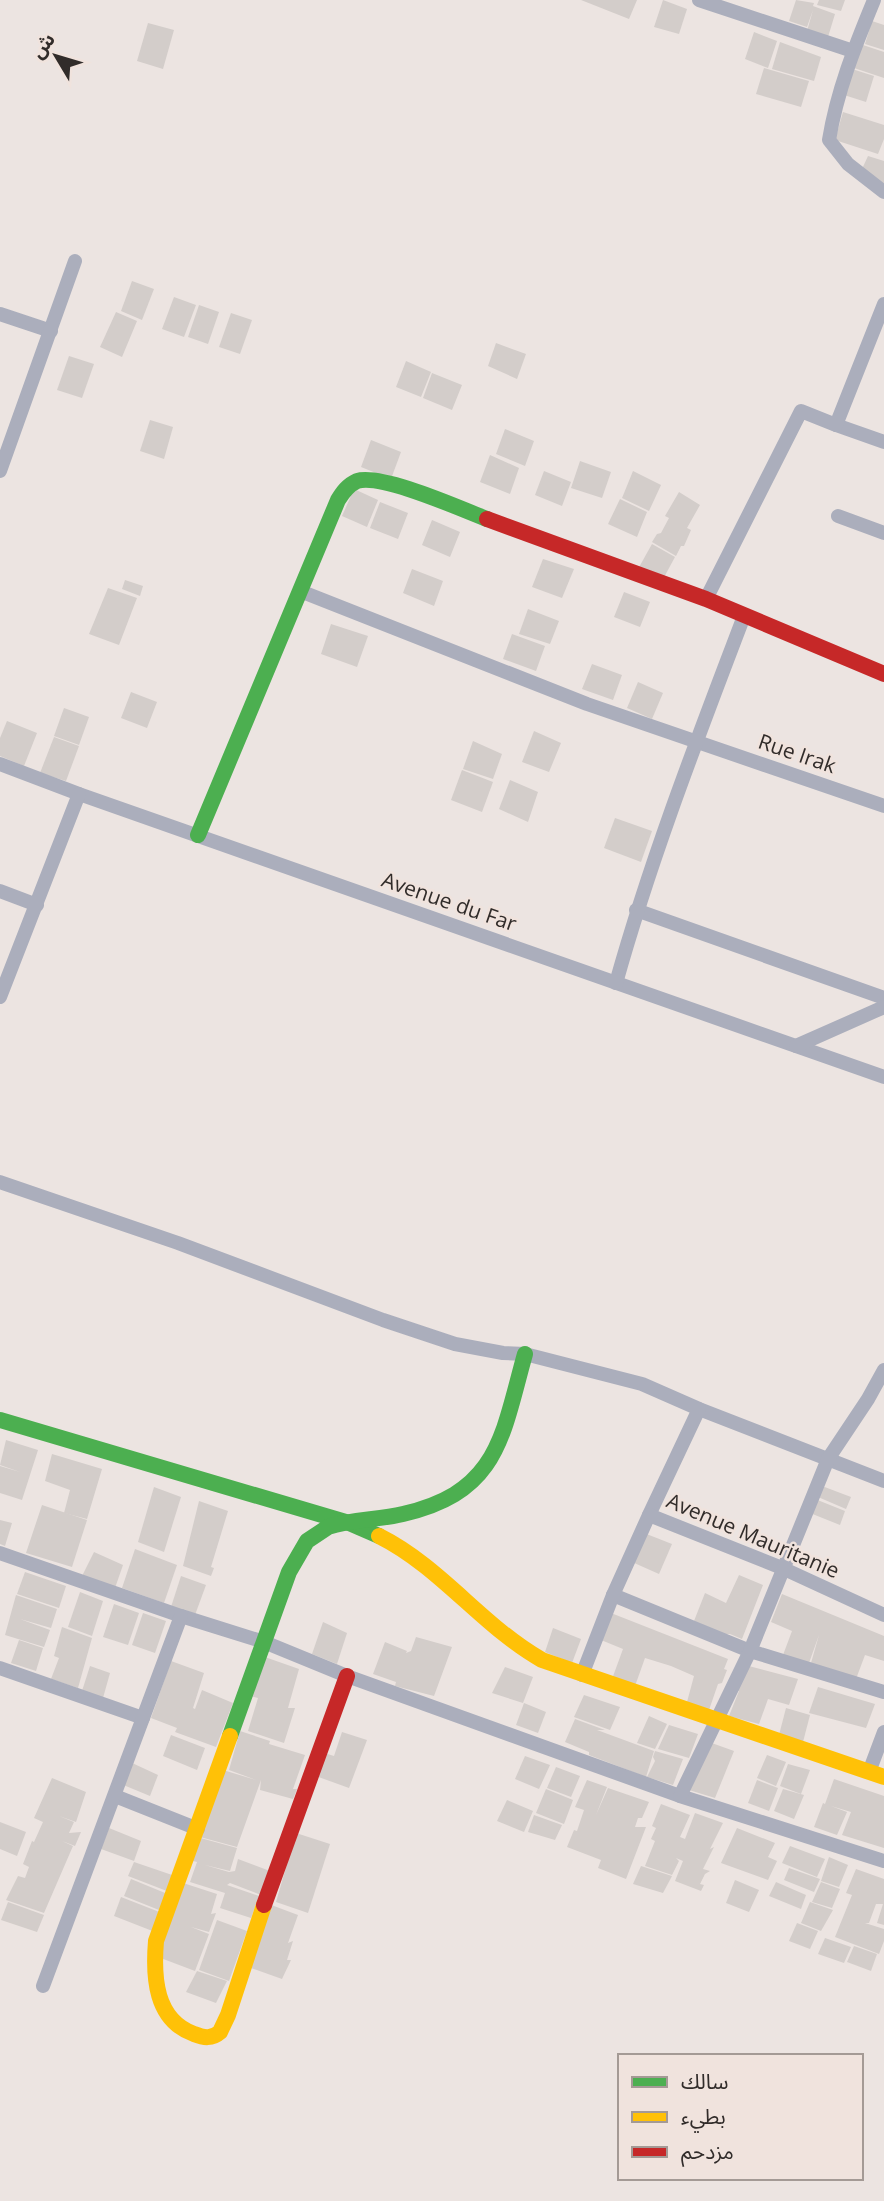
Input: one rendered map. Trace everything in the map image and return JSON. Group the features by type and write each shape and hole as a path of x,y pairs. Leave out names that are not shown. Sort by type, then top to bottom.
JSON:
{"street":[{"path":"699,0 853,51"},
{"path":"874,0 853,51 834,111 829,140 848,164 884,192"},
{"path":"0,471 75,261"},
{"path":"836,425 878,331 884,304"},
{"path":"0,314 51,331"},
{"path":"706,599 801,411 884,442"},
{"path":"198,835 346,488 356,481 371,478 389,483 706,599 884,674"},
{"path":"838,516 884,533"},
{"name":"Rue Irak","path":"300,592 516,678 884,806"},
{"path":"616,983 636,910 744,616"},
{"name":"Avenue du Far","path":"0,764 884,1077"},
{"path":"1,992 79,794"},
{"path":"0,891 37,905"},
{"path":"636,910 884,998"},
{"path":"796,1046 884,1007"},
{"path":"0,1182 455,1344 503,1353 525,1354 642,1384 884,1481"},
{"path":"347,1676 252,1937 225,2021 220,2031 208,2038 181,2028 168,2017 156,1991 153,1965 156,1941 297,1554 317,1532 328,1527 431,1506 451,1497 482,1473 496,1448 525,1354"},
{"path":"680,1796 750,1651 828,1459 884,1370"},
{"path":"649,1515 699,1409"},
{"path":"0,1420 349,1523 388,1540 417,1560 513,1644 542,1660 582,1675 876,1775 884,1732"},
{"name":"Avenue Mauritanie","path":"582,1675 613,1595 649,1515 782,1568 884,1615"},
{"path":"0,1553 264,1642 347,1676 680,1796 884,1861"},
{"path":"613,1595 750,1651 884,1692"},
{"path":"43,1986 181,1616"},
{"path":"0,1668 143,1718"},
{"path":"115,1796 198,1829"}],"building":[{"path":"581,0 637,0 629,19"},
{"path":"663,0 687,9 679,34 654,27"},
{"path":"796,0 814,3 813,6 835,14 828,37 807,31 813,10 807,27 789,21"},
{"path":"819,0 845,0 841,11 817,5"},
{"path":"872,21 884,25 884,50 865,44"},
{"path":"148,23 174,30 163,69 137,61"},
{"path":"754,32 777,41 768,68 745,59"},
{"path":"780,42 821,57 814,81 772,69"},
{"path":"860,44 884,52 884,78 854,68"},
{"path":"764,68 809,81 801,107 756,94"},
{"path":"852,69 874,76 866,102 844,95"},
{"path":"843,112 884,125 884,139 878,154 835,140"},
{"path":"868,156 884,161 884,184 862,169"},
{"path":"132,281 154,289 142,320 121,311"},
{"path":"174,297 196,305 184,337 162,329"},
{"path":"199,305 219,312 208,344 188,337"},
{"path":"116,312 137,321 122,357 100,347"},
{"path":"231,313 252,320 240,354 219,347"},
{"path":"496,343 526,354 517,379 488,366"},
{"path":"69,356 94,364 82,398 57,390"},
{"path":"406,361 431,372 421,397 396,387"},
{"path":"432,373 462,385 452,410 423,398"},
{"path":"150,420 173,427 164,459 140,451"},
{"path":"505,429 534,441 525,466 496,454"},
{"path":"371,440 401,452 391,479 361,467"},
{"path":"490,455 519,468 510,494 480,482"},
{"path":"580,461 611,472 602,498 571,488"},
{"path":"544,471 571,482 562,506 535,495"},
{"path":"633,471 661,485 649,511 622,498"},
{"path":"354,489 378,500 367,527 342,516"},
{"path":"679,492 700,505 687,528 691,530 684,546 681,546 676,556 652,542 657,534 661,533 669,518 665,516"},
{"path":"620,499 647,512 637,537 608,524"},
{"path":"380,502 408,513 398,539 370,528"},
{"path":"432,520 460,532 450,557 422,545"},
{"path":"652,544 675,557 662,581 638,569"},
{"path":"543,559 574,569 562,598 532,587"},
{"path":"412,569 443,581 434,606 403,593"},
{"path":"125,580 143,586 140,596 122,589"},
{"path":"108,588 137,598 119,645 89,634"},
{"path":"624,592 650,602 640,627 614,617"},
{"path":"528,609 559,621 550,644 519,634"},
{"path":"331,624 368,636 357,667 321,654"},
{"path":"512,634 545,646 536,671 503,659"},
{"path":"592,664 622,675 613,700 582,689"},
{"path":"638,682 663,693 652,719 627,708"},
{"path":"131,692 157,702 147,728 121,718"},
{"path":"64,708 89,717 79,745 54,736"},
{"path":"7,721 37,733 24,766 0,756 0,738"},
{"path":"534,731 561,743 549,772 522,762"},
{"path":"54,737 79,746 66,781 40,773"},
{"path":"473,741 502,754 493,779 463,769"},
{"path":"462,770 493,782 482,812 451,800"},
{"path":"510,780 538,792 528,822 499,809"},
{"path":"615,818 652,831 641,862 604,848"},
{"path":"6,1440 38,1450 22,1500 0,1493 0,1466 20,1472 0,1465"},
{"path":"52,1454 102,1469 87,1519 64,1513 70,1490 45,1481"},
{"path":"822,1486 851,1497 846,1509 818,1497"},
{"path":"154,1487 181,1497 164,1552 138,1542"},
{"path":"815,1499 845,1511 840,1525 810,1513"},
{"path":"199,1501 228,1511 211,1567 214,1568 211,1576 183,1566"},
{"path":"42,1505 87,1520 72,1567 26,1553"},
{"path":"0,1520 12,1523 5,1546 0,1544"},
{"path":"644,1533 672,1544 659,1574 632,1562"},
{"path":"135,1549 177,1565 164,1603 122,1588"},
{"path":"94,1552 123,1565 115,1588 82,1576"},
{"path":"25,1572 66,1586 59,1608 17,1594"},
{"path":"739,1575 763,1585 742,1639 694,1621 705,1593 726,1603"},
{"path":"181,1576 206,1585 195,1615 171,1607"},
{"path":"80,1592 103,1601 92,1636 68,1627"},
{"path":"782,1594 884,1636 884,1661 865,1655 856,1679 811,1663 819,1635 809,1663 783,1655 792,1631 771,1622"},
{"path":"16,1595 57,1609 51,1628 20,1619 50,1630 44,1647 5,1635"},
{"path":"114,1604 139,1613 128,1645 103,1637"},
{"path":"143,1613 166,1621 155,1653 132,1645"},
{"path":"611,1613 728,1659 724,1669 727,1670 722,1683 718,1684 709,1710 687,1702 694,1676 671,1666 645,1658 635,1686 612,1679 623,1649 601,1640"},
{"path":"323,1622 347,1633 337,1664 312,1654"},
{"path":"62,1627 92,1638 78,1688 51,1679 59,1658 54,1656"},
{"path":"553,1628 581,1639 572,1663 545,1652"},
{"path":"416,1637 452,1647 434,1696 395,1686 396,1682 373,1674 385,1642 407,1651 406,1653 411,1651"},
{"path":"19,1640 43,1648 36,1671 11,1663"},
{"path":"262,1656 299,1669 288,1708 295,1708 284,1743 248,1731 258,1698 250,1696"},
{"path":"171,1661 204,1673 193,1708 195,1709 202,1690 233,1703 216,1747 175,1732 177,1728 151,1718"},
{"path":"745,1665 798,1679 789,1705 768,1699 759,1724 729,1716"},
{"path":"90,1666 110,1673 103,1698 82,1691"},
{"path":"505,1667 533,1677 523,1703 492,1693"},
{"path":"818,1687 875,1704 866,1728 809,1713"},
{"path":"584,1695 620,1707 610,1730 574,1717"},
{"path":"524,1703 546,1712 538,1733 516,1725"},
{"path":"786,1708 810,1715 803,1742 779,1735"},
{"path":"649,1716 667,1724 655,1749 637,1743"},
{"path":"575,1719 654,1751 646,1777 589,1755 589,1752 565,1742"},
{"path":"669,1725 698,1734 689,1758 658,1749"},
{"path":"240,1731 270,1741 269,1744 305,1755 293,1789 297,1789 293,1799 260,1790 261,1780 237,1847 200,1837 223,1770 256,1780 229,1770"},
{"path":"342,1732 367,1740 349,1788 313,1775 321,1752 334,1756"},
{"path":"171,1735 205,1748 197,1770 163,1756"},
{"path":"709,1742 734,1751 715,1798 689,1790"},
{"path":"655,1751 683,1759 673,1785 647,1777 655,1761"},
{"path":"767,1755 786,1762 776,1786 757,1778"},
{"path":"525,1756 550,1765 539,1789 515,1779"},
{"path":"130,1762 158,1775 150,1796 121,1784"},
{"path":"788,1764 810,1770 801,1794 780,1786"},
{"path":"556,1767 580,1776 571,1797 547,1788"},
{"path":"52,1778 86,1792 76,1822 59,1816 74,1822 69,1833 81,1832 75,1846 62,1841 73,1846 44,1913 6,1900 18,1876 25,1878 29,1867 23,1864 43,1822 34,1818"},
{"path":"834,1779 884,1796 884,1848 842,1835 851,1812 831,1806 847,1812 837,1835 814,1827"},
{"path":"587,1780 607,1787 596,1815 608,1788 649,1802 635,1827 646,1827 626,1879 598,1868 601,1860 567,1847 574,1830 577,1831 584,1810 575,1807"},
{"path":"757,1780 778,1788 769,1811 748,1803"},
{"path":"546,1789 573,1800 564,1824 536,1813"},
{"path":"783,1789 804,1795 794,1819 774,1811"},
{"path":"507,1800 533,1811 524,1832 497,1821"},
{"path":"661,1804 690,1815 680,1837 685,1839 695,1813 723,1823 703,1869 710,1871 705,1874 700,1884 704,1885 701,1891 675,1881 683,1861 676,1858 679,1861 672,1875 645,1866 655,1841 651,1839 656,1828 652,1826"},
{"path":"534,1815 562,1825 555,1840 528,1832"},
{"path":"0,1822 26,1832 17,1856 0,1849"},
{"path":"109,1828 141,1841 134,1861 101,1849"},
{"path":"737,1828 775,1843 768,1857 777,1861 768,1880 721,1863"},
{"path":"296,1833 330,1844 308,1913 276,1902"},
{"path":"197,1837 237,1848 230,1871 205,1865 229,1872 235,1871 238,1859 270,1871 261,1895 230,1883 227,1885 259,1896 251,1918 220,1908 225,1893 190,1882 197,1862 189,1860"},
{"path":"790,1846 825,1859 817,1877 782,1863"},
{"path":"829,1857 848,1865 839,1887 821,1881"},
{"path":"134,1862 178,1877 172,1893 128,1876"},
{"path":"641,1866 672,1876 663,1893 633,1884"},
{"path":"789,1868 820,1879 814,1892 784,1880"},
{"path":"856,1869 884,1879 884,1925 877,1923 883,1904 876,1904 869,1923 865,1923 884,1929 884,1941 879,1954 835,1937 852,1895 846,1893"},
{"path":"131,1879 170,1895 164,1912 124,1896"},
{"path":"735,1880 759,1890 749,1912 726,1903"},
{"path":"180,1882 217,1894 211,1914 216,1913 209,1932 191,1927 209,1934 195,1971 158,1957"},
{"path":"776,1882 806,1895 801,1909 769,1896"},
{"path":"821,1882 840,1889 832,1908 812,1902"},
{"path":"121,1897 162,1913 155,1932 114,1916"},
{"path":"8,1902 44,1915 37,1932 1,1920"},
{"path":"810,1902 833,1910 821,1931 801,1923"},
{"path":"266,1903 298,1915 288,1943 293,1941 287,1960 291,1960 282,1979 248,1967"},
{"path":"217,1920 247,1931 229,1981 199,1970"},
{"path":"797,1923 818,1931 810,1949 789,1941"},
{"path":"825,1938 851,1947 844,1963 818,1954"},
{"path":"854,1946 877,1954 871,1971 847,1962"},
{"path":"197,1971 227,1981 216,2003 186,1992"}],"traffic: fast":[{"path":"198,835 338,500 346,489 357,481 384,482 421,493 487,519"},
{"path":"230,1736 289,1572 307,1541 328,1527 403,1514 435,1504 459,1491 478,1475 502,1435 525,1354"},
{"path":"0,1420 349,1523 379,1536"}],"traffic: slow":[{"path":"379,1536 422,1564 500,1631 542,1660 884,1777"},
{"path":"230,1736 156,1941 155,1969 159,1996 171,2019 181,2027 205,2037 220,2032 264,1905"}],"traffic: jam":[{"path":"487,519 706,599 884,674"},
{"path":"264,1905 347,1676"}]}
